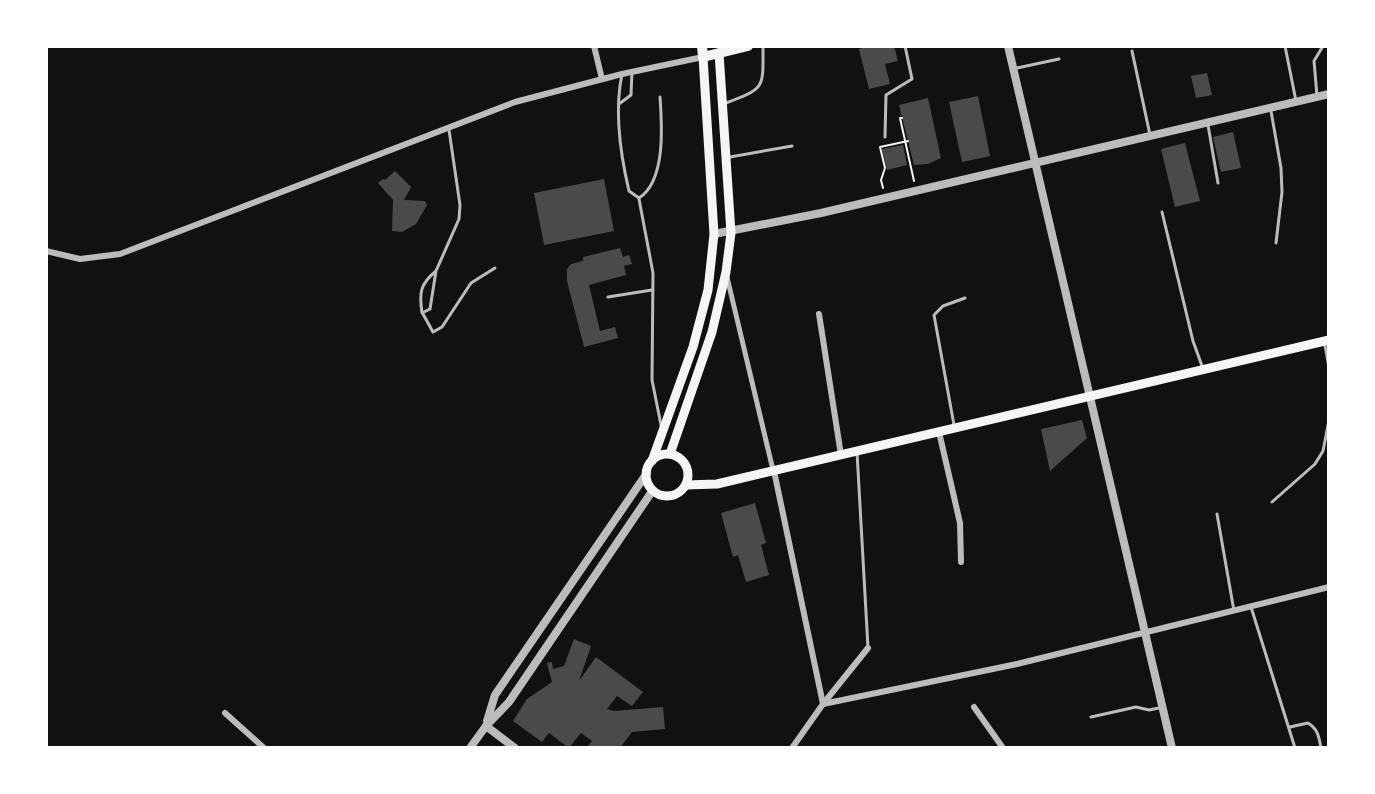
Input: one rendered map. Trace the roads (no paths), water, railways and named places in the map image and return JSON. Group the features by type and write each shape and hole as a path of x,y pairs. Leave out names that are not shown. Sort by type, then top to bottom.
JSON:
{"main road":[{"path":"748,46 702,51 714,234 708,290 693,347 647,473 653,490 664,496 686,485 717,484 1327,341"},
{"path":"670,454 712,332 726,272 731,233 718,50"},
{"path":"652,461 670,454 682,460 688,478 686,485"}],"street":[{"path":"594,46 602,79"},
{"path":"1008,46 1172,748"},
{"path":"46,251 80,259 120,254 449,130 515,102 702,51"},
{"path":"714,234 731,233 1329,94"},
{"path":"726,272 774,471 823,704"},
{"path":"819,314 841,455"},
{"path":"939,432 963,538 961,562"},
{"path":"486,726 495,695 647,473"},
{"path":"470,748 509,702 653,490"},
{"path":"823,704 1017,664 1329,587"},
{"path":"792,748 868,648"},
{"path":"974,707 1003,748"},
{"path":"225,713 264,748"},
{"path":"486,726 515,748"}],"lane":[{"path":"723,104 759,89 763,81 763,46"},
{"path":"885,137 886,95 912,79 905,46"},
{"path":"1285,46 1296,101"},
{"path":"1317,96 1314,61 1323,46"},
{"path":"1132,51 1150,135"},
{"path":"1013,69 1059,59"},
{"path":"617,105 631,95 632,71"},
{"path":"622,74 617,105 629,191 639,198 649,245 652,380 663,433"},
{"path":"639,198 649,189 655,175 663,135 660,97"},
{"path":"1271,107 1282,192 1276,243"},
{"path":"1207,122 1216,158 1218,183"},
{"path":"422,313 430,309 436,271 459,219 460,205 449,130"},
{"path":"726,158 792,146"},
{"path":"1162,212 1203,370"},
{"path":"436,271 423,281 421,287 422,313 429,330 433,332 442,327 471,283 495,268"},
{"path":"608,297 652,290"},
{"path":"955,428 934,315 943,306 965,298"},
{"path":"1327,341 1329,368"},
{"path":"1272,502 1315,464 1323,451 1329,420"},
{"path":"857,451 868,648"},
{"path":"1217,514 1234,611"},
{"path":"1251,607 1295,748"},
{"path":"1091,717 1136,707 1149,710 1163,708"},
{"path":"1290,727 1308,723 1313,726 1321,748"}]}
